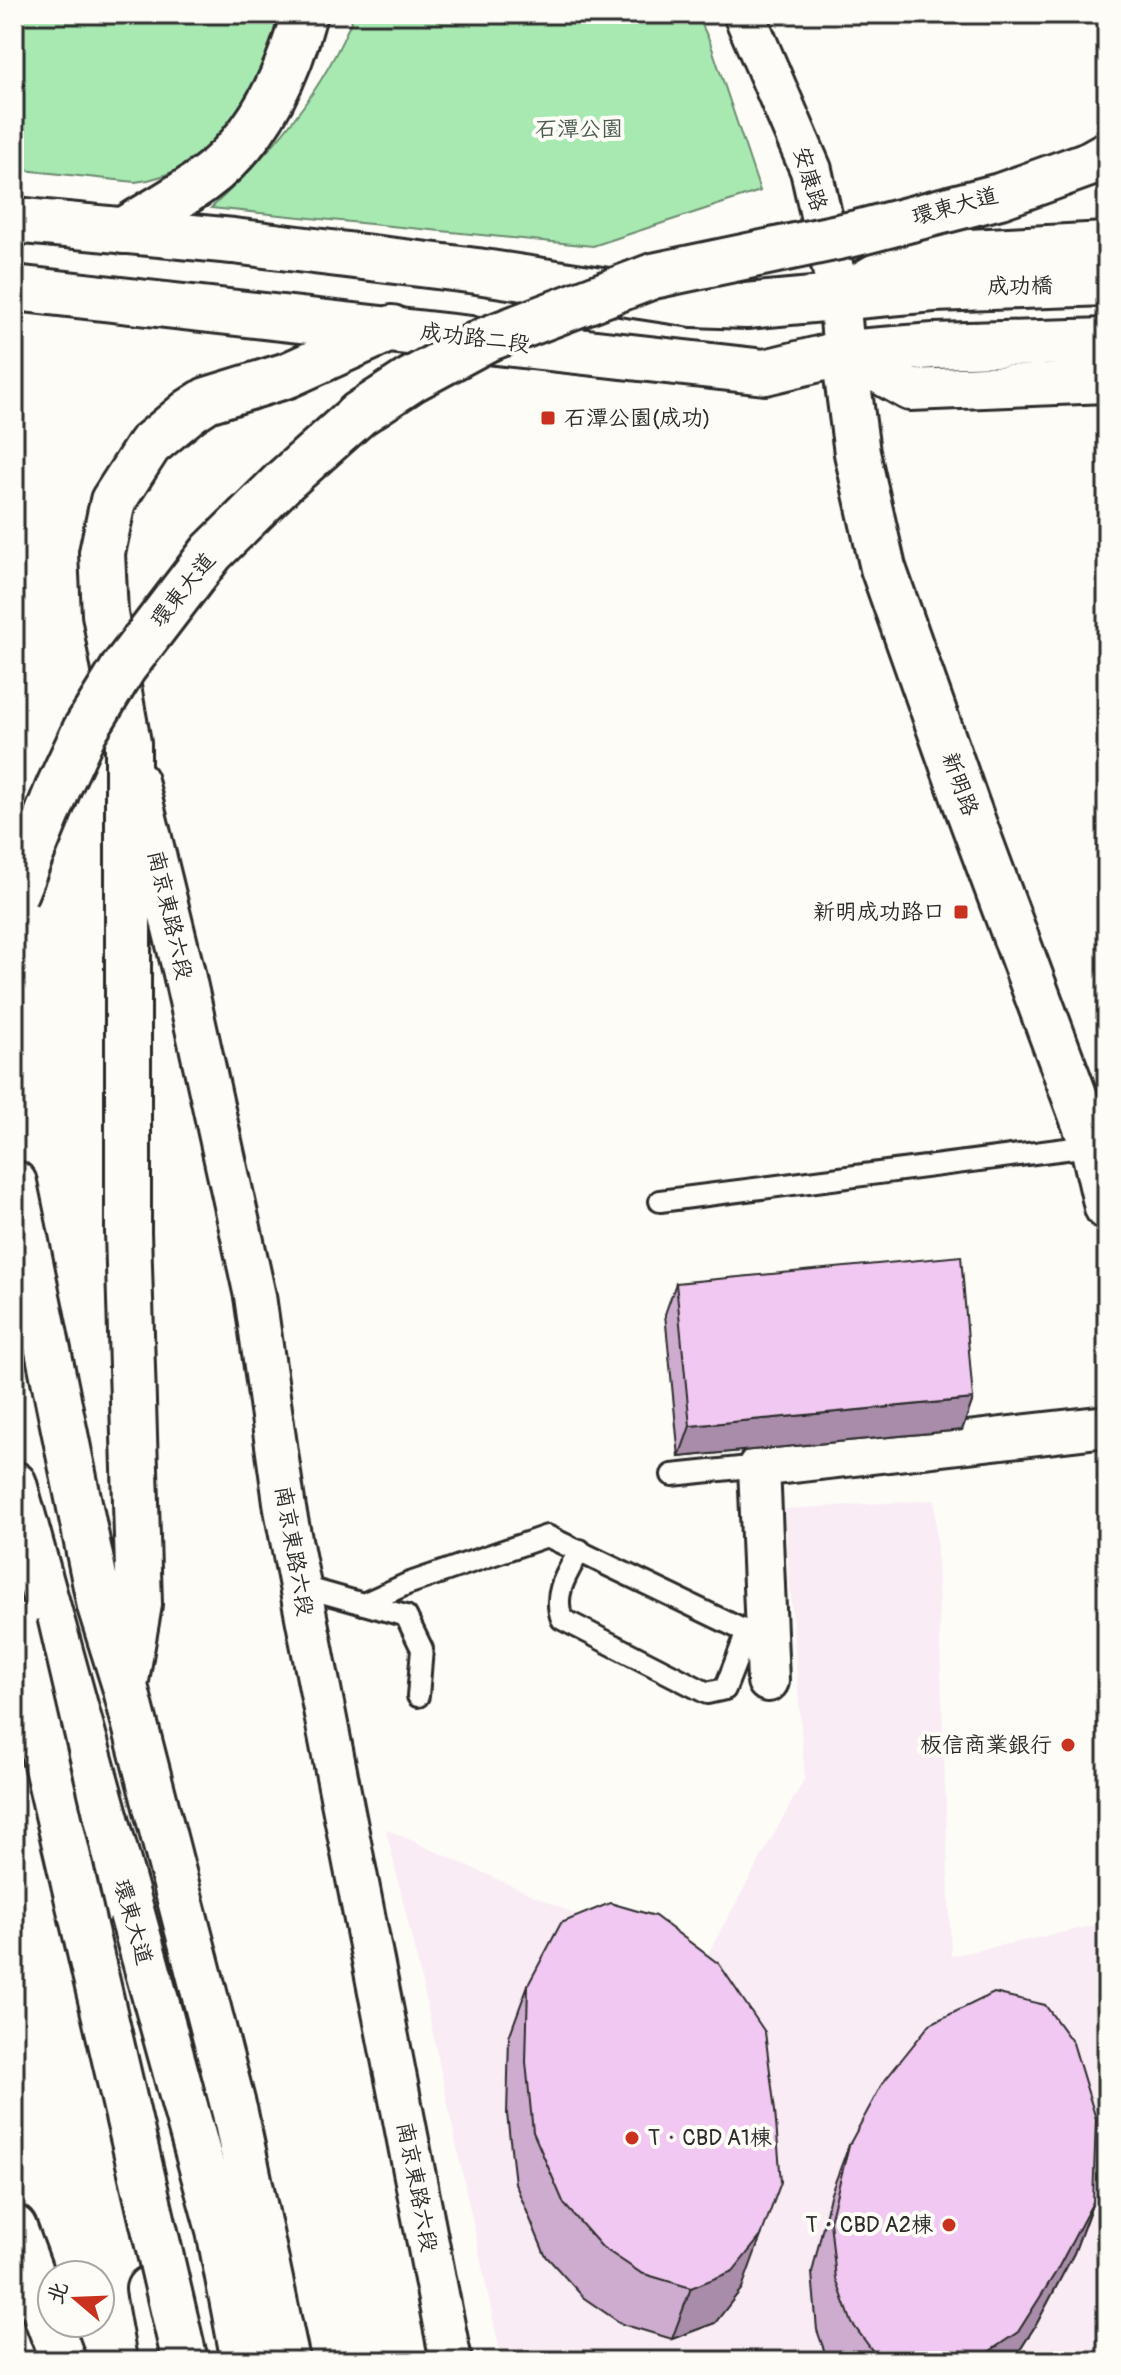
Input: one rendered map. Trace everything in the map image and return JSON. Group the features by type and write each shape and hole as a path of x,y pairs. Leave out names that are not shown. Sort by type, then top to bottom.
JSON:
{"main road":[{"path":"123,231 203,180 239,147 271,101 294,52 304,14"},
{"name":"環東大道","path":"14,841 53,747 133,623 229,511 372,398 510,330 647,279 851,234 1002,194 1107,153"},
{"name":"環東大道","path":"14,896 85,730 124,667 212,552 284,481 359,414 411,380 485,340 653,276 857,233 1000,196 1089,164 1107,153"},
{"path":"14,220 233,241 477,271 693,304 746,306 839,296"},
{"name":"成功橋","path":"839,296 933,289 1107,283"},
{"name":"成功路二段","path":"14,288 765,372 844,353 934,346 1107,341"},
{"path":"125,1686 139,1604 128,1232 128,743 105,614 102,553 113,501 149,445 190,411 207,400 288,375 392,328"},
{"name":"新明路","path":"844,353 857,453 883,568 967,806 1100,1145 1107,1207"},
{"path":"14,1183 100,1606 125,1686 235,2113 287,2361"},
{"name":"環東大道","path":"14,1484 219,2230 244,2361"},
{"path":"14,1515 88,1843 105,2006 162,2361"},
{"path":"14,1625 185,2361"},
{"path":"14,2228 63,2361"}],"street":[{"name":"安康路","path":"744,14 811,170 839,296 844,353"},
{"path":"839,296 912,253 1107,243"},
{"path":"844,353 910,390 1107,382"},
{"name":"南京東路六段","path":"128,743 183,969 255,1296 285,1509 451,2361"},
{"path":"768,1681 759,1466 1107,1426"}],"lane":[{"path":"660,1201 1100,1145"},
{"path":"672,1475 759,1466"},
{"path":"363,1604 407,1584 547,1536 580,1550 745,1631 725,1689 707,1693 562,1619 557,1607 562,1582 580,1550"},
{"path":"300,1586 406,1616 422,1649 418,1696"}],"shaded area":[{"path":"935,1500 951,1956 1107,1923 1107,2361 502,2361 424,1991 386,1829 699,1970 805,1778 784,1509"}],"green space":[{"path":"14,14 278,14 261,69 231,122 212,144 189,162 164,175 135,182 14,169"},
{"name":"石潭公園","path":"354,14 697,14 710,42 760,191 593,246 211,208 275,143 294,119 327,69"}],"building":[{"path":"961,1256 973,1399 690,1426 676,1283"},
{"name":"T．CBD A1棟","path":"610,1903 655,1916 719,1964 765,2032 781,2182 761,2236 733,2271 691,2288 641,2273 602,2247 564,2204 533,2132 526,2062 528,1985 561,1923"},
{"name":"T．CBD A2棟","path":"994,1993 1045,2005 1073,2043 1096,2119 1093,2202 1056,2272 1018,2332 975,2361 880,2361 852,2323 836,2279 830,2221 849,2145 882,2084 930,2024"}],"place":[{"name":"石潭公園(成功)","path":"548,418"},
{"name":"新明成功路口","path":"961,912"},
{"name":"板信商業銀行","path":"1068,1745"},
{"name":"T．CBD A1棟","path":"632,2138"},
{"name":"T．CBD A2棟","path":"949,2225"}]}
